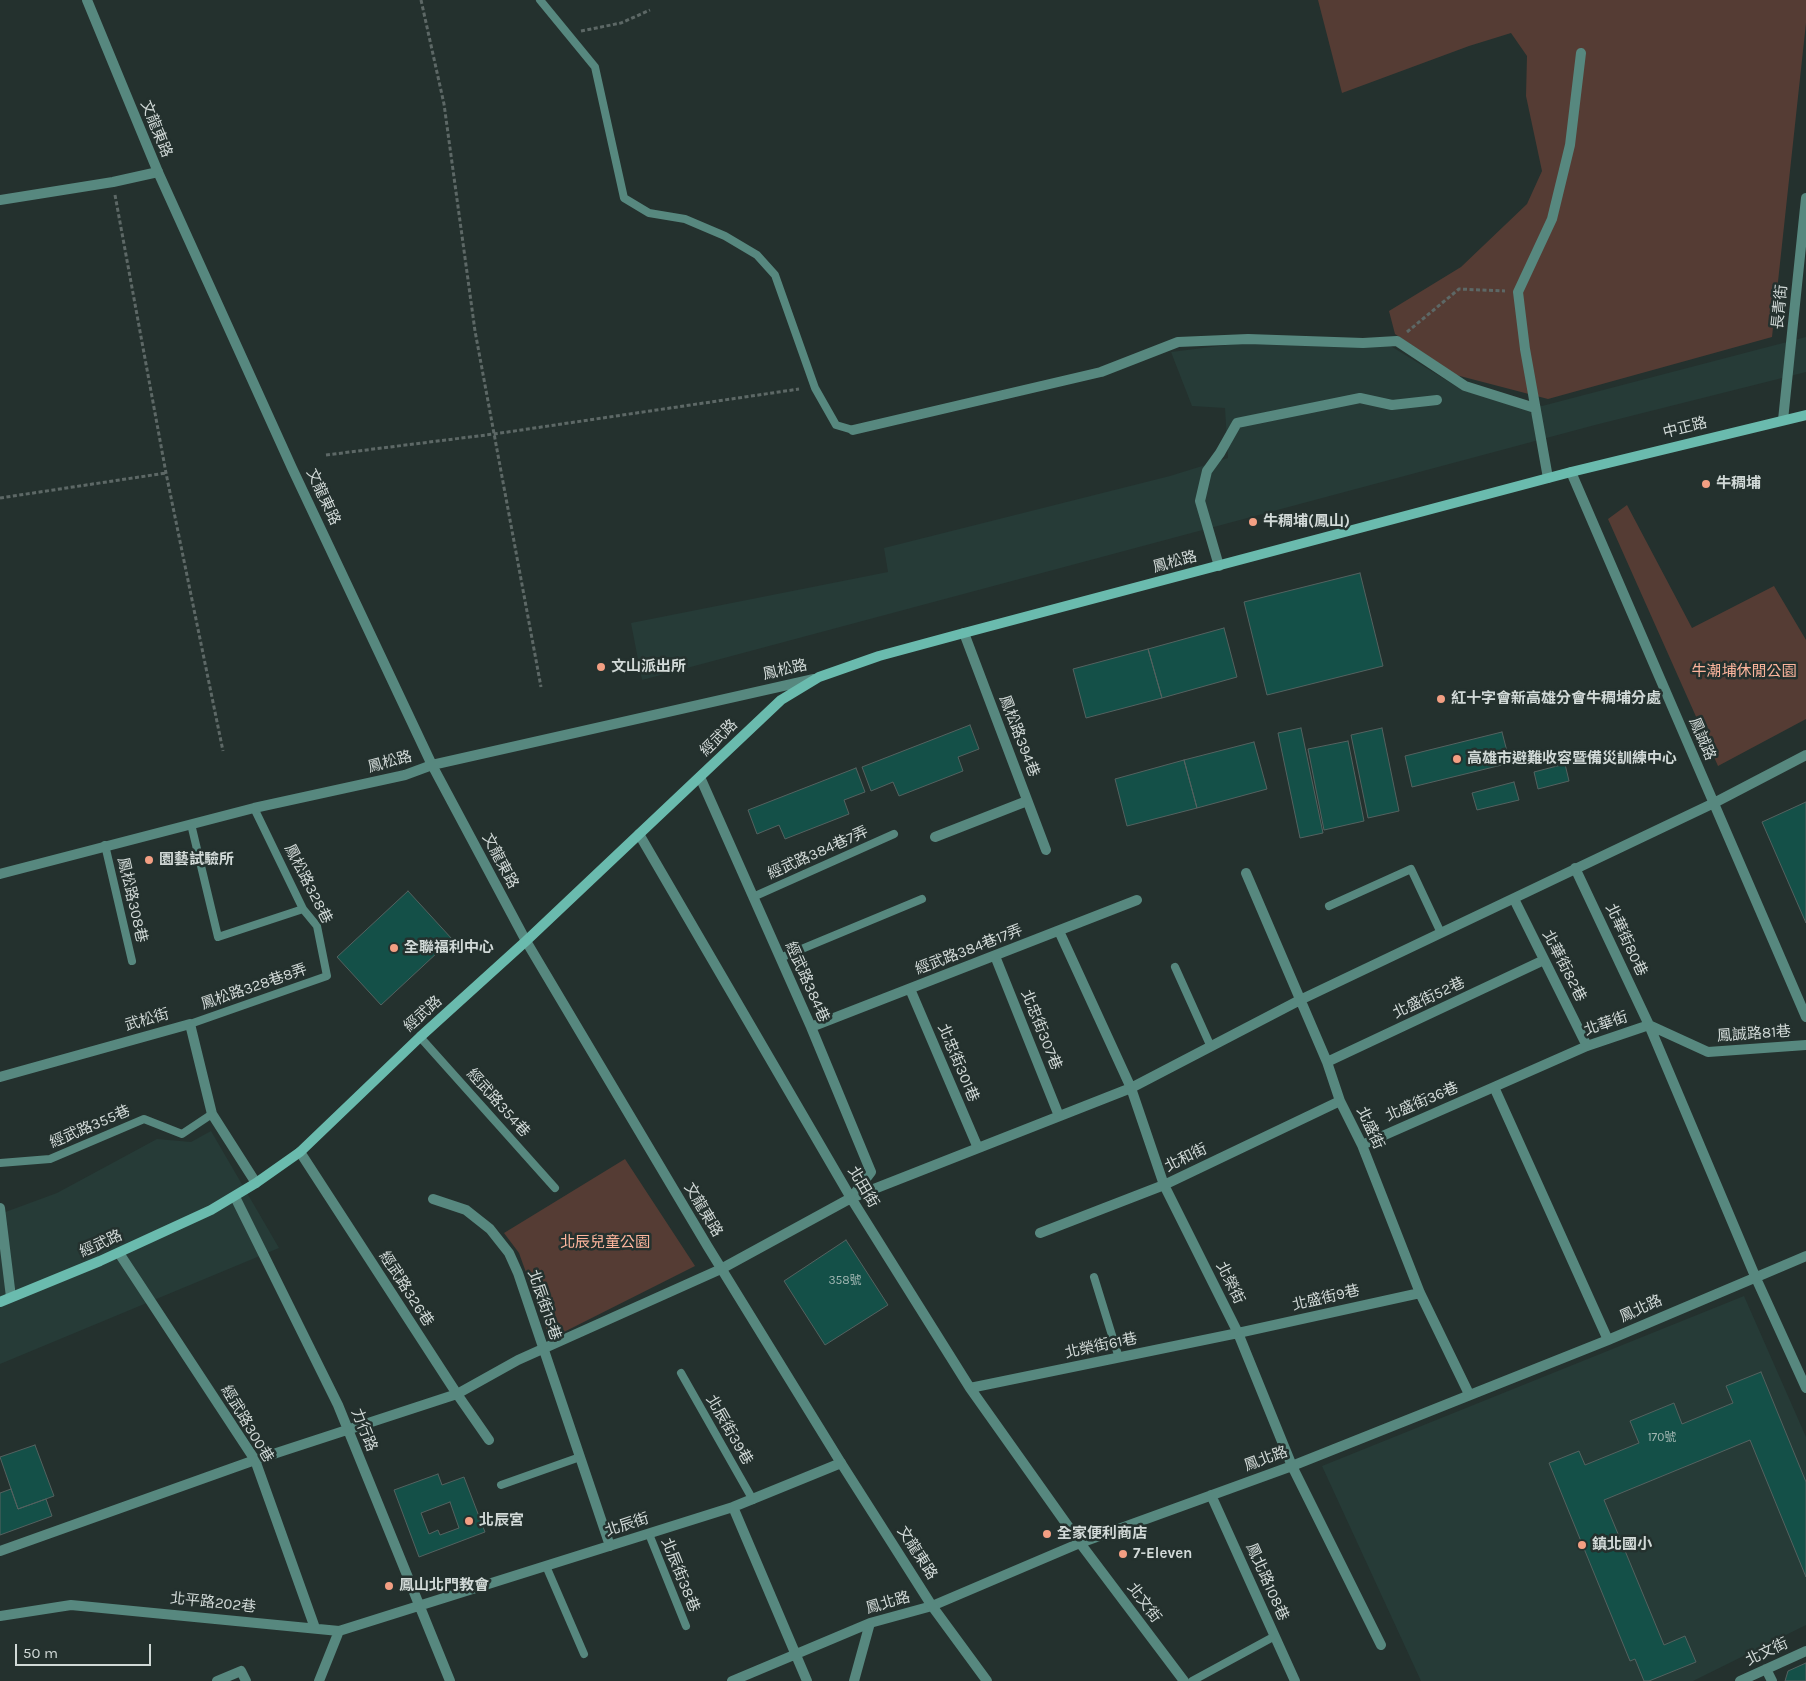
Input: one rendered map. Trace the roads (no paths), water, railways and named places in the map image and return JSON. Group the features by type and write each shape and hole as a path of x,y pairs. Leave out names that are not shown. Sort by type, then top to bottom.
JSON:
{"main road":[{"name":"中正路","path":"1571,472 1806,414"},
{"name":"鳳松路","path":"819,677 879,656 1571,472"},
{"name":"經武路","path":"0,1302 119,1253 235,1197 300,1152 420,1036 526,941 781,700 819,677"}],"street":[{"name":"文龍東路","path":"87,0 158,172 292,468 432,765 526,941 722,1269 841,1463 932,1606 987,1681"},
{"path":"1548,478 1535,408 1518,292 1552,219 1570,145 1581,53"},
{"path":"0,200 113,182 158,172"},
{"name":"長青街","path":"1783,420 1806,198"},
{"path":"852,430 1101,372 1178,342 1248,339 1363,343 1396,341 1465,386 1535,408"},
{"path":"1218,566 1200,500 1207,471 1237,424 1360,398 1392,405 1437,400"},
{"name":"鳳誠路","path":"1571,472 1806,1017"},
{"name":"鳳松路394巷","path":"964,633 1046,850"},
{"name":"鳳松路","path":"0,874 105,845 254,808 405,775 432,765 819,677"},
{"path":"0,1551 255,1460 457,1394 544,1349 722,1269 851,1198 1131,1088 1300,1000 1714,803 1806,755"},
{"name":"經武路384巷","path":"700,777 811,1027 871,1172 851,1198"},
{"path":"935,837 1027,801"},
{"name":"北田街","path":"639,834 851,1198 970,1388 1080,1543"},
{"name":"北華街80巷","path":"1576,868 1649,1025"},
{"name":"北盛街","path":"1246,873 1327,1062 1340,1100 1362,1144 1420,1293 1469,1394"},
{"name":"北華街82巷","path":"1514,899 1587,1046"},
{"name":"經武路384巷17弄","path":"811,1027 1137,900"},
{"name":"北榮街","path":"1059,931 1131,1088 1164,1185 1238,1333 1292,1466 1380,1645"},
{"name":"北忠街307巷","path":"995,956 1059,1116"},
{"name":"北盛街52巷","path":"1327,1062 1544,960"},
{"name":"北忠街301巷","path":"910,989 978,1148"},
{"name":"武松街","path":"0,1077 190,1024 212,1114 256,1184"},
{"name":"鳳誠路81巷","path":"1649,1025 1708,1052 1806,1045"},
{"name":"北華街","path":"1494,1087 1587,1046 1649,1025 1755,1276 1806,1388"},
{"path":"1494,1087 1608,1340"},
{"name":"北盛街36巷","path":"1362,1144 1494,1087"},
{"name":"北和街","path":"1040,1233 1164,1185 1340,1100"},
{"name":"經武路326巷","path":"300,1152 457,1394 489,1440"},
{"name":"力行路","path":"235,1197 338,1405 450,1681"},
{"name":"北辰街15巷","path":"433,1200 466,1210 490,1229 509,1253 544,1349 610,1546"},
{"path":"0,1208 11,1298"},
{"name":"經武路300巷","path":"119,1253 255,1460 315,1628"},
{"name":"鳳北路","path":"732,1681 870,1624 932,1606 1080,1543 1292,1466 1608,1340 1755,1276 1806,1256"},
{"name":"北盛街9巷","path":"1238,1333 1420,1293"},
{"name":"北榮街61巷","path":"970,1388 1238,1333"},
{"name":"北辰街","path":"420,1606 733,1507 841,1463"},
{"name":"鳳北路108巷","path":"1211,1495 1295,1681"},
{"path":"733,1507 794,1655 807,1681"},
{"name":"北文街","path":"1080,1543 1184,1681"},
{"name":"北平路202巷","path":"0,1616 71,1605 339,1631 420,1606"},
{"path":"854,1681 870,1624"},
{"path":"319,1681 339,1631"},
{"name":"北文街","path":"1740,1681 1806,1651"},
{"path":"1766,1669 1772,1681"},
{"path":"217,1681 241,1671 246,1681"}],"lane":[{"path":"540,0 595,67 624,198 649,213 685,219 725,236 757,255 775,275 815,388 836,425 852,430"},
{"name":"鳳松路328巷","path":"254,808 303,909 317,926 327,976"},
{"path":"191,824 218,937 303,909"},
{"name":"經武路384巷7弄","path":"753,897 894,834"},
{"name":"鳳松路308巷","path":"105,845 132,961"},
{"path":"1329,906 1411,869 1440,933"},
{"path":"780,958 922,899"},
{"path":"1175,967 1211,1046"},
{"name":"鳳松路328巷8弄","path":"190,1024 327,976"},
{"name":"經武路354巷","path":"420,1036 555,1188"},
{"name":"經武路355巷","path":"0,1163 50,1159 144,1119 182,1134 212,1114"},
{"path":"1094,1277 1119,1358"},
{"name":"北辰街39巷","path":"681,1374 753,1500"},
{"path":"500,1485 580,1457"},
{"name":"北辰街38巷","path":"649,1534 686,1626"},
{"path":"546,1566 584,1654"},
{"path":"1192,1681 1275,1636"}],"place":[{"name":"牛稠埔","path":"1706,484"},
{"name":"牛稠埔(鳳山)","path":"1253,522"},
{"name":"文山派出所","path":"601,667"},
{"name":"紅十字會新高雄分會牛稠埔分處","path":"1441,699"},
{"name":"高雄市避難收容暨備災訓練中心","path":"1457,759"},
{"name":"園藝試驗所","path":"149,860"},
{"name":"全聯福利中心","path":"394,948"},
{"name":"北辰宮","path":"469,1521"},
{"name":"全家便利商店","path":"1047,1534"},
{"name":"鎮北國小","path":"1582,1545"},
{"name":"7-Eleven","path":"1123,1554"},
{"name":"鳳山北門教會","path":"389,1586"}],"park label":[{"name":"牛潮埔休閒公園","path":"1744,672"},
{"name":"北辰兒童公園","path":"605,1243"}]}
